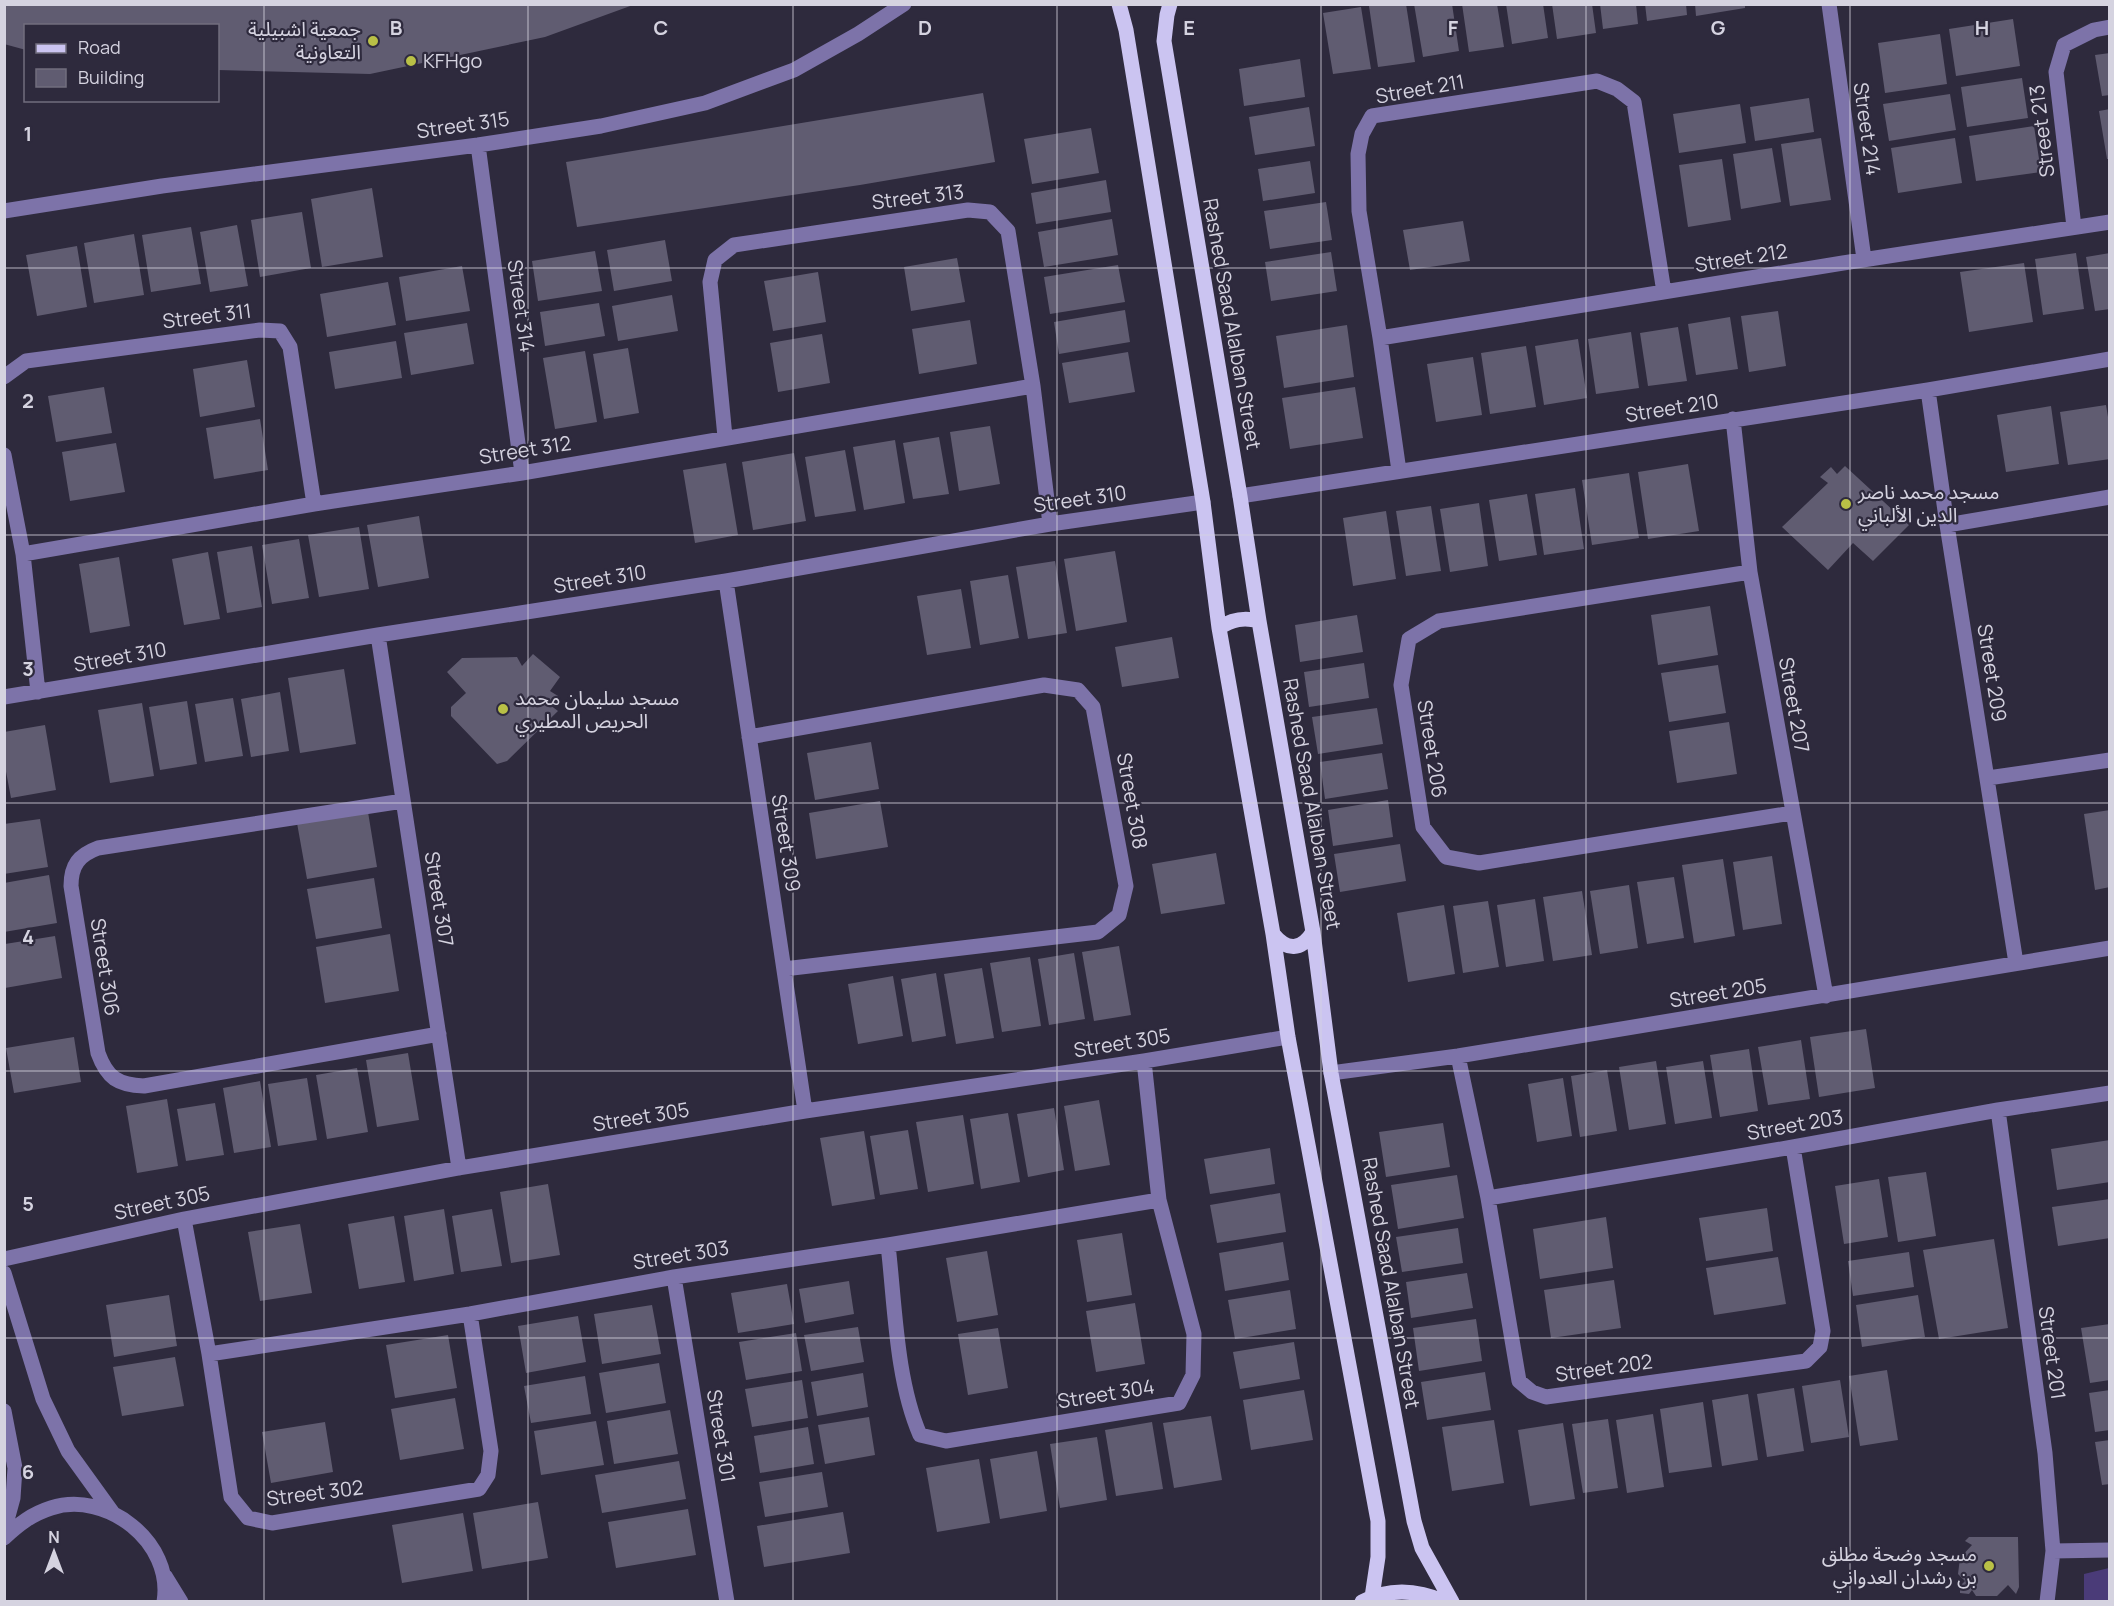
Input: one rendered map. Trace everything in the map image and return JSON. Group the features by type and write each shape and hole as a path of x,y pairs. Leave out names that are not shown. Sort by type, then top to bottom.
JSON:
{"main road":[{"path":"1119,4 1126,30 1203,502 1219,628 1273,934 1288,1037 1378,1521 1378,1557 1367,1599 1400,1591 1428,1594 1445,1602"},
{"name":"Rashed Saad Alalban Street","path":"1170,4 1164,41 1259,621 1313,932 1331,1073 1414,1521 1422,1548 1452,1602"},
{"path":"1219,628 1234,620 1259,621"},
{"path":"1273,934 1281,944 1293,947 1306,943 1313,932"}],"street":[{"name":"Street 315","path":"4,211 162,186 478,145 601,126 705,103 794,70 858,34 904,4"},
{"name":"Street 214","path":"1829,4 1864,259"},
{"name":"Street 213","path":"2074,227 2056,72 2064,45 2094,30 2109,27"},
{"name":"Street 211","path":"1399,471 1359,211 1358,154 1362,134 1372,116 1597,81 1617,89 1634,102 1664,292"},
{"name":"Street 314","path":"478,145 522,473"},
{"name":"Street 313","path":"725,437 710,282 715,260 734,245 968,210 990,212 1008,231 1033,386 1050,524"},
{"name":"Street 212","path":"1380,338 1864,259 2109,222"},
{"name":"Street 311","path":"4,377 26,362 260,330 280,331 290,347 314,504"},
{"name":"Street 210","path":"1240,496 1928,390 2109,359"},
{"name":"Street 312","path":"23,554 314,504 522,473 1033,386"},
{"name":"Street 209","path":"1928,390 2016,963"},
{"name":"Street 207","path":"1733,419 1750,572 1826,996"},
{"path":"4,455 23,554 38,692"},
{"path":"1947,525 2109,497"},
{"name":"Street 310","path":"4,697 378,635 726,581 1050,524 1203,502"},
{"name":"Street 206","path":"1750,572 1439,621 1410,639 1401,686 1423,827 1446,857 1479,862 1792,813"},
{"name":"Street 309","path":"726,581 805,1111"},
{"name":"Street 307","path":"378,635 459,1168"},
{"name":"Street 308","path":"749,737 1044,685 1078,690 1093,707 1126,886 1119,915 1098,932 784,969"},
{"path":"1988,778 2109,760"},
{"name":"Street 306","path":"403,801 99,848 86,852 76,861 71,873 71,886 98,1053 103,1067 114,1079 129,1085 156,1084 439,1034"},
{"name":"Street 205","path":"1331,1073 1458,1056 2109,948"},
{"name":"Street 305","path":"4,1259 184,1219 459,1168 805,1111 1144,1061 1288,1037"},
{"name":"Street 202","path":"1458,1056 1488,1198 1520,1382 1532,1392 1546,1397 1806,1361 1820,1347 1823,1331 1793,1147"},
{"name":"Street 304","path":"888,1245 904,1389 920,1435 946,1441 1179,1403 1193,1375 1194,1334 1159,1200 1144,1061"},
{"name":"Street 203","path":"1488,1198 1998,1110 2109,1094"},
{"name":"Street 201","path":"1998,1110 2045,1453 2053,1551 2047,1602"},
{"name":"Street 303","path":"209,1354 470,1314 674,1277 888,1245 1159,1200"},
{"name":"Street 302","path":"184,1219 209,1354 231,1497 248,1518 272,1523 479,1489 488,1475 491,1451 470,1314"},
{"path":"4,1273 43,1399 68,1451 112,1512"},
{"name":"Street 301","path":"674,1277 727,1602"},
{"path":"4,1412 15,1468 13,1498 4,1531"},
{"path":"4,1538 24,1519 52,1507 83,1505 112,1512 134,1526 151,1546 181,1602"},
{"path":"2053,1551 2109,1550"},
{"path":"162,1570 164,1602"}],"shaded area":[{"path":"2109,1568 2109,1601 2084,1601 2084,1574"}],"building":[{"name":"جمعية اشبيلية التعاونية","path":"4,4 633,4 545,37 370,74 219,70 219,24 24,24 24,49 4,44"},
{"path":"1406,4 1415,62 1378,67 1369,6"},
{"path":"1414,4 1452,4 1459,51 1423,57"},
{"path":"1462,4 1497,4 1504,47 1469,52"},
{"path":"1506,4 1543,4 1548,38 1512,44"},
{"path":"1552,4 1592,4 1596,33 1557,39"},
{"path":"1600,4 1636,4 1638,24 1603,29"},
{"path":"1645,4 1686,4 1687,15 1647,21"},
{"path":"1695,4 1745,4 1745,8 1696,16"},
{"path":"1361,7 1371,69 1333,74 1323,13"},
{"path":"2013,19 2020,66 1956,76 1949,29"},
{"path":"1940,34 1947,84 1885,93 1878,43"},
{"path":"2110,53 2110,95 2102,96 2095,55"},
{"path":"1300,59 1305,97 1244,106 1239,69"},
{"path":"2022,78 2028,118 1967,127 1961,87"},
{"path":"983,93 995,162 860,185 577,227 566,162"},
{"path":"1950,94 1956,130 1889,141 1883,104"},
{"path":"1809,98 1814,132 1755,141 1750,107"},
{"path":"1740,104 1746,143 1679,153 1673,114"},
{"path":"1309,107 1315,146 1255,155 1249,117"},
{"path":"2110,109 2110,159 2107,159 2099,111"},
{"path":"2034,126 2041,172 1976,181 1969,136"},
{"path":"1091,128 1099,173 1032,184 1024,139"},
{"path":"1821,138 1831,200 1790,206 1781,144"},
{"path":"1955,138 1962,183 1898,193 1891,148"},
{"path":"1772,148 1781,202 1741,209 1733,154"},
{"path":"1722,159 1731,220 1688,227 1679,165"},
{"path":"1310,161 1315,193 1263,201 1258,169"},
{"path":"1106,180 1111,212 1036,224 1031,193"},
{"path":"372,188 383,257 322,267 311,199"},
{"path":"1326,202 1332,240 1270,249 1264,211"},
{"path":"302,212 311,268 260,277 251,220"},
{"path":"1112,219 1118,255 1044,267 1038,232"},
{"path":"1463,221 1470,261 1410,270 1403,230"},
{"path":"237,225 248,286 210,292 200,232"},
{"path":"191,227 201,284 151,292 142,235"},
{"path":"134,234 144,295 94,303 84,243"},
{"path":"665,240 672,281 614,291 607,250"},
{"path":"77,246 87,307 37,316 26,255"},
{"path":"595,251 602,291 538,301 532,261"},
{"path":"1331,252 1337,291 1271,301 1265,262"},
{"path":"2076,253 2084,309 2043,315 2035,259"},
{"path":"2110,253 2110,309 2095,311 2086,257"},
{"path":"957,258 965,302 911,311 904,267"},
{"path":"2024,263 2033,322 1969,332 1960,272"},
{"path":"1118,265 1125,302 1050,314 1044,277"},
{"path":"462,266 470,311 406,321 399,277"},
{"path":"818,272 826,322 773,331 764,281"},
{"path":"388,282 396,325 327,337 320,294"},
{"path":"672,295 678,331 618,341 612,306"},
{"path":"599,303 605,336 545,346 540,312"},
{"path":"1125,310 1130,342 1059,354 1054,322"},
{"path":"1778,311 1786,366 1749,372 1741,316"},
{"path":"1730,317 1738,369 1696,375 1688,324"},
{"path":"970,320 977,364 919,374 912,329"},
{"path":"467,323 474,364 411,375 404,333"},
{"path":"1347,325 1354,377 1284,388 1276,336"},
{"path":"1678,327 1687,381 1648,386 1640,333"},
{"path":"1631,332 1639,388 1596,394 1588,339"},
{"path":"822,334 830,383 778,392 770,343"},
{"path":"1578,339 1587,398 1544,405 1535,346"},
{"path":"396,341 402,378 335,389 329,352"},
{"path":"1526,346 1536,407 1490,414 1481,353"},
{"path":"628,348 639,413 604,419 593,354"},
{"path":"585,351 597,422 555,429 543,358"},
{"path":"1128,352 1135,392 1069,403 1062,363"},
{"path":"1473,357 1482,415 1436,422 1427,364"},
{"path":"247,360 255,407 200,417 193,369"},
{"path":"104,387 112,433 56,442 48,396"},
{"path":"1355,387 1363,438 1290,449 1282,398"},
{"path":"2106,405 2110,429 2110,459 2068,465 2060,412"},
{"path":"2051,406 2059,464 2006,472 1997,415"},
{"path":"260,419 268,470 214,479 206,428"},
{"path":"990,426 1000,484 959,491 950,432"},
{"path":"939,437 949,494 913,499 903,443"},
{"path":"895,440 905,503 864,510 853,447"},
{"path":"116,443 125,492 70,501 62,452"},
{"path":"845,450 856,511 815,517 805,457"},
{"path":"794,453 806,521 753,530 742,462"},
{"path":"726,463 738,535 695,543 683,470"},
{"path":"1688,464 1699,531 1648,539 1638,472"},
{"name":"مسجد محمد ناصر الدين الألباني","path":"1845,466 1909,525 1873,561 1853,543 1828,570 1782,527 1828,483 1820,477 1831,467 1837,474"},
{"path":"1629,473 1639,538 1592,545 1582,480"},
{"path":"1575,488 1584,549 1544,555 1535,494"},
{"path":"1527,494 1537,555 1499,561 1489,500"},
{"path":"1479,503 1488,566 1450,572 1440,509"},
{"path":"1431,506 1441,571 1406,576 1396,511"},
{"path":"1386,511 1396,579 1353,586 1343,518"},
{"path":"419,516 429,578 378,587 367,525"},
{"path":"359,527 369,589 319,597 308,535"},
{"path":"299,539 309,598 272,604 262,545"},
{"path":"252,546 262,607 227,613 217,552"},
{"path":"1115,551 1127,622 1076,631 1064,559"},
{"path":"208,552 220,619 184,625 172,559"},
{"path":"119,557 130,626 90,633 79,564"},
{"path":"1055,561 1067,633 1028,639 1016,567"},
{"path":"1008,575 1019,638 980,645 970,581"},
{"path":"961,589 971,648 927,655 917,596"},
{"path":"1710,606 1718,655 1658,665 1651,615"},
{"path":"1357,615 1363,652 1300,662 1295,625"},
{"path":"1172,637 1179,678 1122,687 1115,647"},
{"name":"مسجد سليمان محمد الحريص المطيري","path":"533,654 560,677 550,691 558,696 550,705 558,711 507,761 497,764 451,716 451,707 466,693 447,672 462,658 517,657 522,666"},
{"path":"1364,663 1369,698 1309,707 1304,672"},
{"path":"1718,665 1726,713 1669,722 1661,673"},
{"path":"344,669 356,744 300,753 288,678"},
{"path":"280,692 289,751 251,757 241,699"},
{"path":"233,698 243,756 205,762 195,704"},
{"path":"187,701 197,764 160,770 149,707"},
{"path":"142,703 154,776 110,783 98,710"},
{"path":"1377,708 1383,744 1318,754 1312,717"},
{"path":"1729,722 1737,774 1677,783 1669,731"},
{"path":"45,725 56,790 11,798 4,761 4,732"},
{"path":"871,742 879,789 815,800 807,753"},
{"path":"1382,753 1388,789 1325,799 1320,762"},
{"path":"1388,800 1393,837 1333,846 1328,810"},
{"path":"880,801 888,847 816,859 809,813"},
{"path":"2110,810 2110,887 2095,890 2084,814"},
{"path":"368,812 377,867 307,879 297,823"},
{"path":"40,819 48,867 4,874 4,824"},
{"path":"1400,844 1406,881 1340,892 1334,854"},
{"path":"1216,853 1225,904 1161,914 1152,864"},
{"path":"1772,856 1782,924 1743,930 1733,862"},
{"path":"1723,859 1735,936 1694,943 1682,865"},
{"path":"49,875 57,923 4,932 4,883"},
{"path":"1674,877 1684,938 1647,944 1637,882"},
{"path":"374,878 382,928 316,939 307,889"},
{"path":"1629,885 1638,948 1600,954 1590,891"},
{"path":"1582,891 1592,955 1553,961 1543,897"},
{"path":"1535,899 1544,961 1506,967 1497,905"},
{"path":"1488,901 1499,967 1463,973 1453,906"},
{"path":"1444,905 1455,974 1408,982 1397,913"},
{"path":"390,934 399,991 325,1003 316,947"},
{"path":"55,936 62,978 5,988 5,944"},
{"path":"1119,946 1131,1015 1094,1021 1082,952"},
{"path":"1074,953 1085,1019 1049,1025 1038,959"},
{"path":"1030,957 1041,1026 1002,1032 990,963"},
{"path":"982,968 994,1038 956,1044 944,974"},
{"path":"936,973 946,1036 912,1042 901,979"},
{"path":"893,976 903,1036 858,1044 848,984"},
{"path":"1866,1029 1875,1088 1819,1097 1810,1037"},
{"path":"74,1037 81,1082 14,1093 6,1048"},
{"path":"1801,1040 1810,1099 1768,1105 1758,1047"},
{"path":"1749,1049 1758,1111 1720,1117 1710,1055"},
{"path":"408,1053 419,1120 377,1127 366,1060"},
{"path":"1656,1061 1666,1124 1629,1130 1619,1067"},
{"path":"1703,1061 1712,1118 1675,1124 1666,1067"},
{"path":"357,1068 368,1132 327,1139 316,1075"},
{"path":"1607,1070 1617,1131 1580,1137 1571,1076"},
{"path":"307,1078 317,1140 278,1146 268,1084"},
{"path":"1563,1078 1572,1136 1537,1142 1528,1084"},
{"path":"260,1081 271,1147 234,1153 223,1088"},
{"path":"167,1099 178,1166 137,1173 126,1106"},
{"path":"1099,1100 1110,1165 1075,1171 1064,1106"},
{"path":"215,1103 224,1155 186,1161 177,1109"},
{"path":"1054,1108 1064,1170 1028,1177 1017,1114"},
{"path":"1008,1113 1020,1182 981,1189 970,1119"},
{"path":"963,1115 974,1184 928,1192 916,1122"},
{"path":"1443,1123 1450,1167 1386,1177 1379,1132"},
{"path":"908,1130 918,1189 880,1195 870,1136"},
{"path":"864,1131 875,1199 832,1206 820,1138"},
{"path":"2110,1140 2110,1182 2057,1190 2051,1149"},
{"path":"1270,1148 1275,1184 1210,1194 1204,1159"},
{"path":"1926,1172 1936,1236 1898,1242 1888,1177"},
{"path":"1457,1175 1464,1218 1398,1229 1391,1185"},
{"path":"1879,1179 1888,1237 1844,1244 1835,1186"},
{"path":"548,1184 560,1255 511,1263 500,1192"},
{"path":"1280,1193 1286,1232 1217,1243 1210,1205"},
{"path":"2110,1199 2110,1238 2058,1246 2052,1207"},
{"path":"1767,1208 1773,1251 1706,1261 1699,1218"},
{"path":"444,1209 454,1274 414,1281 404,1216"},
{"path":"492,1209 502,1266 461,1272 452,1216"},
{"path":"394,1216 405,1282 359,1289 348,1224"},
{"path":"1606,1217 1613,1268 1540,1279 1533,1229"},
{"path":"300,1224 312,1293 260,1301 248,1232"},
{"path":"1458,1228 1463,1263 1402,1272 1396,1237"},
{"path":"1122,1233 1132,1295 1087,1302 1077,1240"},
{"path":"1994,1239 2008,1328 1939,1339 1923,1250"},
{"path":"1283,1242 1289,1280 1225,1291 1219,1253"},
{"path":"987,1251 998,1315 957,1322 946,1258"},
{"path":"1909,1252 1914,1287 1853,1296 1848,1261"},
{"path":"1778,1257 1786,1304 1714,1315 1706,1268"},
{"path":"1467,1273 1473,1308 1411,1318 1406,1282"},
{"path":"1614,1280 1621,1328 1551,1338 1544,1290"},
{"path":"849,1281 854,1314 805,1323 799,1289"},
{"path":"787,1284 794,1324 738,1333 731,1293"},
{"path":"1290,1290 1296,1329 1235,1339 1228,1300"},
{"path":"169,1295 177,1346 114,1357 106,1305"},
{"path":"1918,1295 1925,1337 1862,1347 1856,1305"},
{"path":"1135,1303 1145,1364 1096,1372 1086,1311"},
{"path":"652,1305 661,1354 602,1364 594,1314"},
{"path":"578,1316 586,1362 526,1373 518,1326"},
{"path":"1476,1319 1482,1361 1419,1371 1413,1328"},
{"path":"2110,1324 2110,1380 2090,1383 2081,1328"},
{"path":"858,1327 864,1362 811,1371 804,1335"},
{"path":"998,1328 1008,1388 968,1395 958,1334"},
{"path":"796,1333 802,1371 746,1380 739,1342"},
{"path":"448,1335 457,1388 395,1398 386,1345"},
{"path":"1294,1342 1300,1379 1240,1389 1233,1352"},
{"path":"175,1357 184,1406 122,1416 113,1367"},
{"path":"659,1363 666,1403 606,1413 599,1373"},
{"path":"1887,1370 1898,1440 1860,1446 1849,1376"},
{"path":"1485,1372 1491,1410 1427,1420 1421,1382"},
{"path":"863,1373 868,1407 817,1416 811,1382"},
{"path":"585,1376 591,1414 531,1423 524,1386"},
{"path":"802,1380 808,1418 752,1427 745,1389"},
{"path":"1840,1380 1849,1437 1811,1443 1802,1386"},
{"path":"1794,1388 1804,1451 1767,1457 1757,1394"},
{"path":"1304,1390 1313,1440 1251,1450 1243,1400"},
{"path":"2110,1390 2110,1430 2095,1432 2089,1393"},
{"path":"1748,1394 1758,1460 1722,1466 1712,1400"},
{"path":"455,1398 464,1449 400,1460 391,1409"},
{"path":"1703,1402 1712,1467 1669,1473 1660,1409"},
{"path":"670,1410 678,1454 614,1464 607,1421"},
{"path":"1653,1414 1664,1487 1627,1493 1616,1420"},
{"path":"1211,1416 1222,1480 1174,1488 1163,1423"},
{"path":"869,1417 875,1455 825,1464 818,1425"},
{"path":"1608,1419 1618,1488 1583,1493 1572,1424"},
{"path":"1494,1420 1504,1483 1452,1491 1442,1427"},
{"path":"596,1421 604,1465 541,1475 534,1431"},
{"path":"325,1422 333,1472 271,1483 262,1432"},
{"path":"1152,1422 1163,1489 1116,1496 1105,1430"},
{"path":"1563,1423 1575,1499 1530,1506 1518,1430"},
{"path":"808,1427 814,1464 760,1473 754,1436"},
{"path":"1097,1437 1107,1500 1060,1508 1050,1444"},
{"path":"2110,1440 2110,1484 2102,1485 2095,1442"},
{"path":"1037,1451 1047,1511 1000,1519 990,1459"},
{"path":"979,1459 990,1523 937,1532 926,1468"},
{"path":"679,1461 686,1499 602,1513 595,1475"},
{"path":"822,1472 828,1507 765,1517 759,1482"},
{"path":"538,1502 548,1558 482,1569 473,1513"},
{"path":"688,1509 696,1555 616,1568 608,1522"},
{"path":"843,1512 850,1553 764,1567 757,1526"},
{"path":"463,1513 473,1571 402,1583 392,1525"},
{"name":"مسجد وضحة مطلق بن رشدان العدواني","path":"1969,1537 2018,1537 2019,1587 2016,1594 2008,1585 1997,1596 1976,1596 1972,1590 1969,1594 1960,1593 1960,1586 1965,1581 1958,1574 1960,1558 1972,1545 1965,1541"}],"place":[{"name":"جمعية اشبيلية التعاونية","path":"373,41"},
{"name":"KFHgo","path":"411,61"},
{"name":"مسجد محمد ناصر الدين الألباني","path":"1846,504"},
{"name":"مسجد سليمان محمد الحريص المطيري","path":"503,709"},
{"name":"مسجد وضحة مطلق بن رشدان العدواني","path":"1989,1566"}]}
